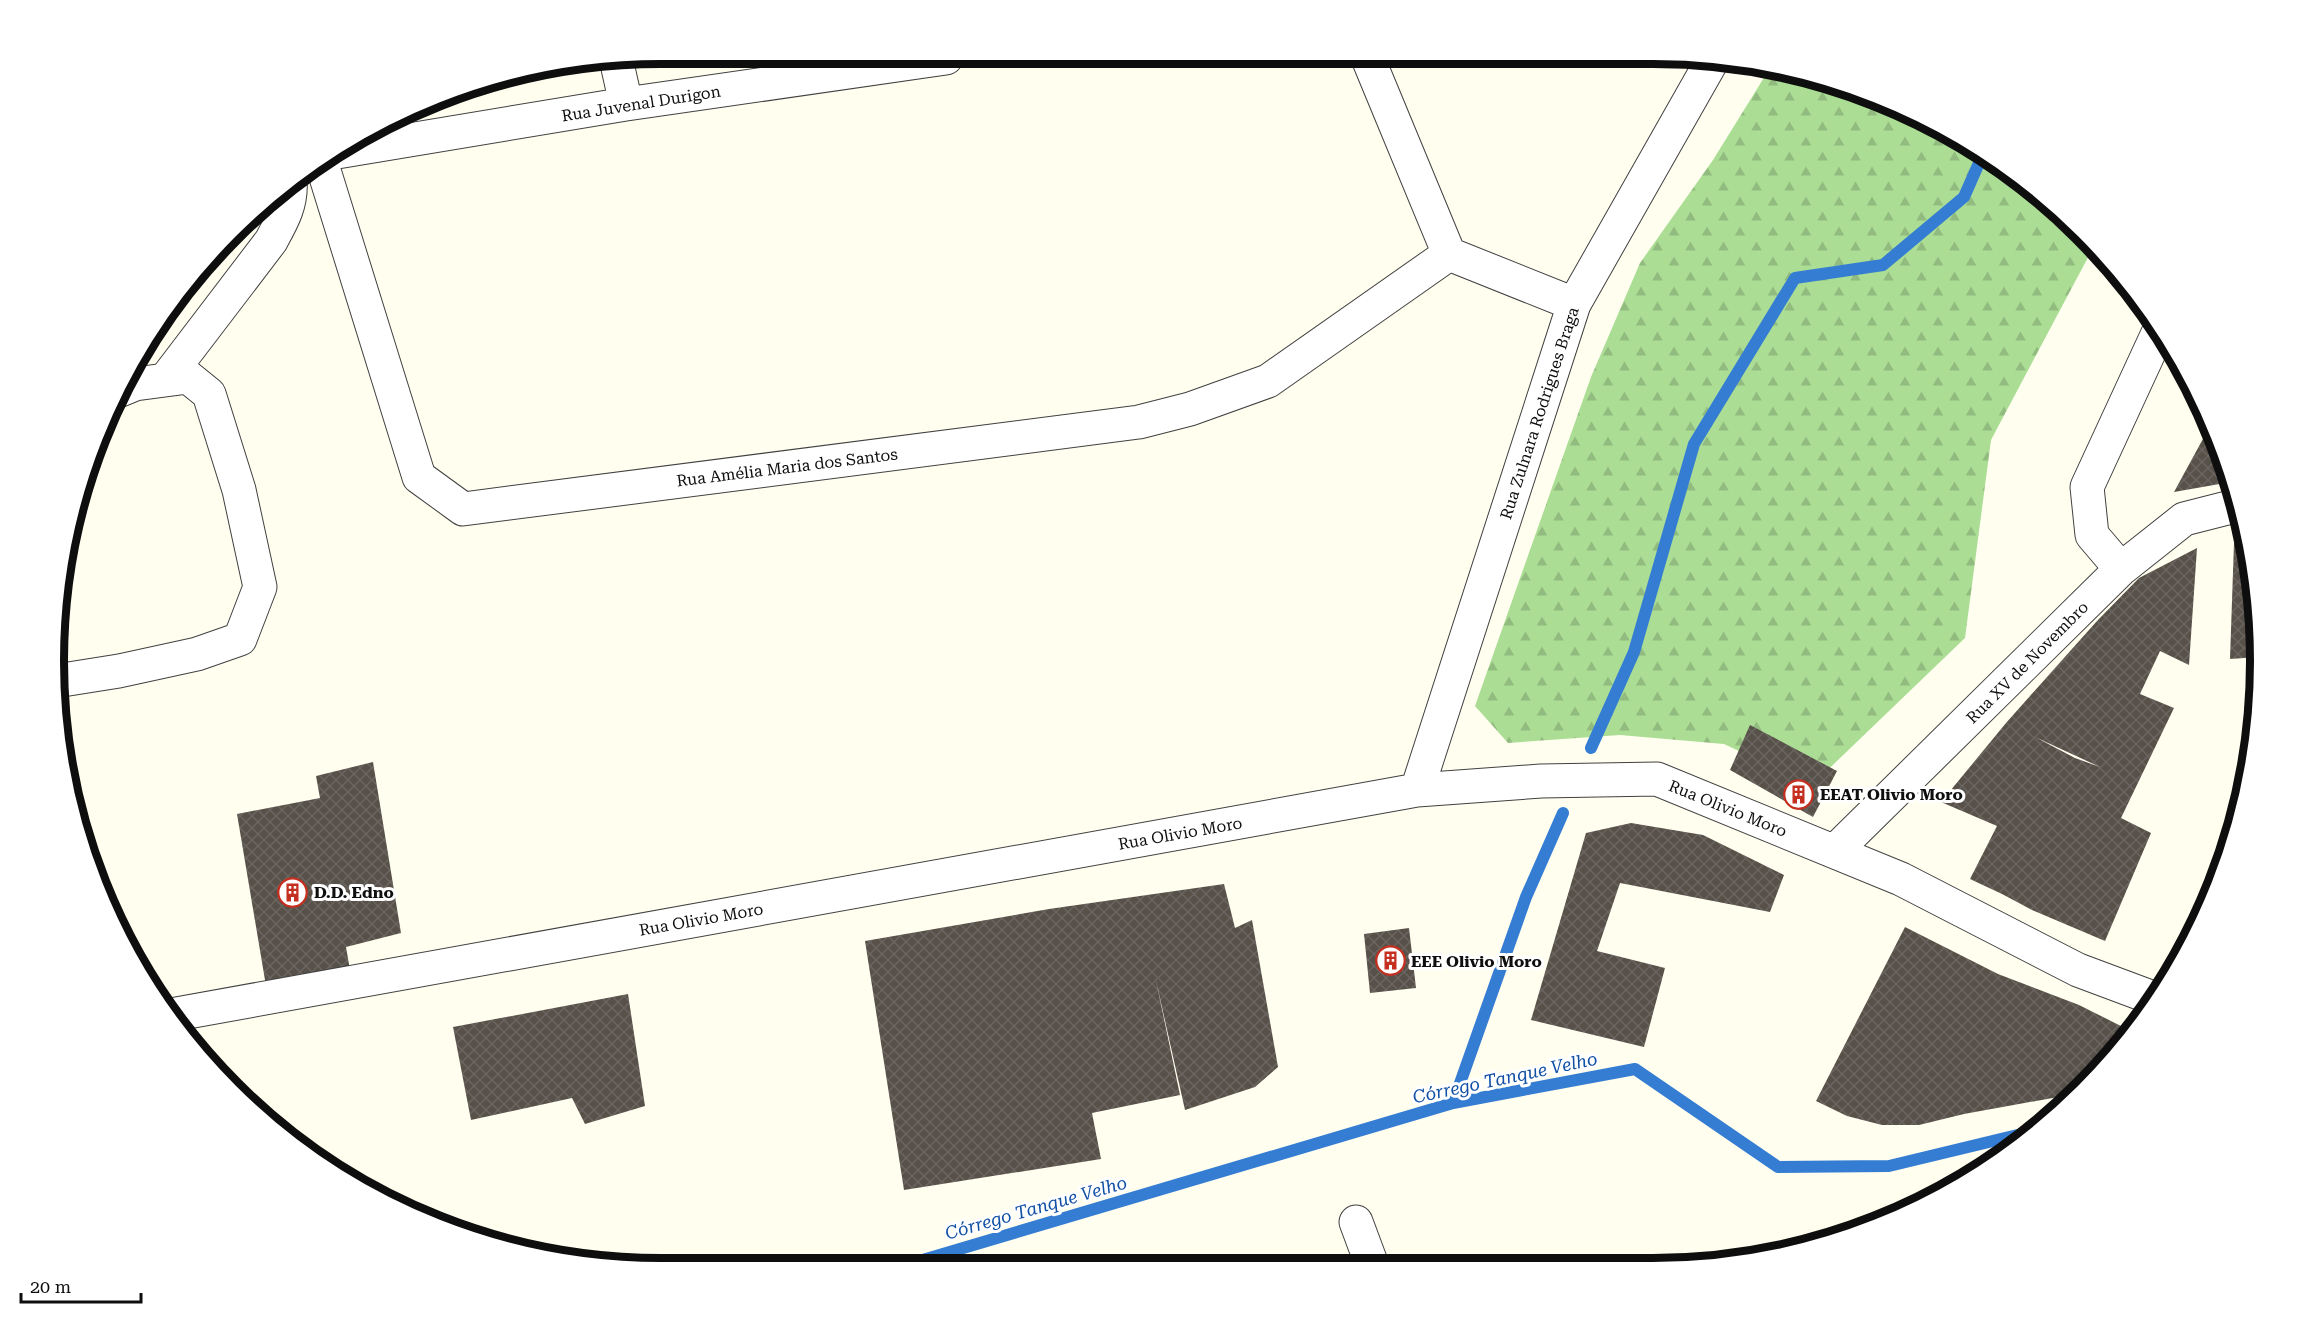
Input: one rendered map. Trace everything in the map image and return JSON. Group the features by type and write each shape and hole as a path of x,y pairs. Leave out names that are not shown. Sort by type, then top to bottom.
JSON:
{"street":[{"name":"Rua Juvenal Durigon","path":"356,149 626,104 904,64"},
{"path":"1370,64 1449,254 1574,304"},
{"path":"618,66 626,104"},
{"name":"Rua Zulnara Rodrigues Braga","path":"1417,790 1574,304 1708,68"},
{"name":"Rua Amélia Maria dos Santos","path":"324,170 419,477 463,509 1127,423 1190,409 1268,381 1449,254"},
{"path":"165,380 270,241 284,216 291,194"},
{"path":"2121,569 2092,535 2087,487 2155,339"},
{"path":"65,680 119,671 197,654 240,639 260,587 239,490 209,394 188,377 132,385"},
{"name":"Rua XV de Novembro","path":"1835,851 2121,569 2184,519 2229,508"},
{"name":"Rua Olivio Moro","path":"180,1013 1417,790 1541,782 1657,779 1901,879 2078,970 2147,996"},
{"path":"1356,1222 1369,1258"}],"green space":[{"path":"1765,75 1807,85 1881,110 1951,144 2016,188 2075,239 2089,255 1991,440 1965,638 1812,785 1724,744 1620,735 1508,743 1475,706 1591,377 1640,263 1713,160"}],"building":[{"path":"2205,435 2222,484 2174,492"},
{"path":"2237,542 2244,584 2250,658 2230,659 2234,543"},
{"path":"2197,548 2189,665 2160,651 2140,694 2174,708 2121,818 2151,833 2105,941 2032,910 1970,879 1997,826 1941,802 2006,723 2097,621 2139,578","holes":["2035,737 2100,767 2075,758"]},
{"name":"EEAT Olivio Moro","path":"1750,725 1837,771 1813,817 1730,770"},
{"path":"373,762 401,933 346,947 350,970 266,986 237,814 320,798 316,776"},
{"path":"1631,823 1703,835 1784,875 1770,912 1620,883 1597,951 1665,968 1644,1047 1531,1020 1586,833"},
{"path":"1224,884 1235,928 1252,920 1278,1067 1255,1087 1185,1110 1155,976 1180,1095 1092,1113 1101,1159 904,1190 865,941 1049,909"},
{"path":"1905,927 1998,974 2079,1005 2124,1027 2075,1084 2061,1096 1964,1114 1919,1125 1882,1125 1847,1116 1816,1101"},
{"name":"EEE Olivio Moro","path":"1409,928 1416,988 1370,993 1364,934"},
{"path":"628,994 645,1106 585,1124 572,1098 471,1120 453,1027"}],"waterway":[{"path":"1591,748 1634,652 1694,444 1795,278 1883,265 1964,197 1979,162"},
{"path":"1453,1103 1526,897 1563,813"},
{"name":"Córrego Tanque Velho","path":"929,1258 1453,1103 1635,1069 1778,1167 1889,1166 2015,1136"}],"place":[{"name":"EEAT Olivio Moro","path":"1799,794"},
{"name":"D.D. Edno","path":"293,892"},
{"name":"EEE Olivio Moro","path":"1390,961"}]}
